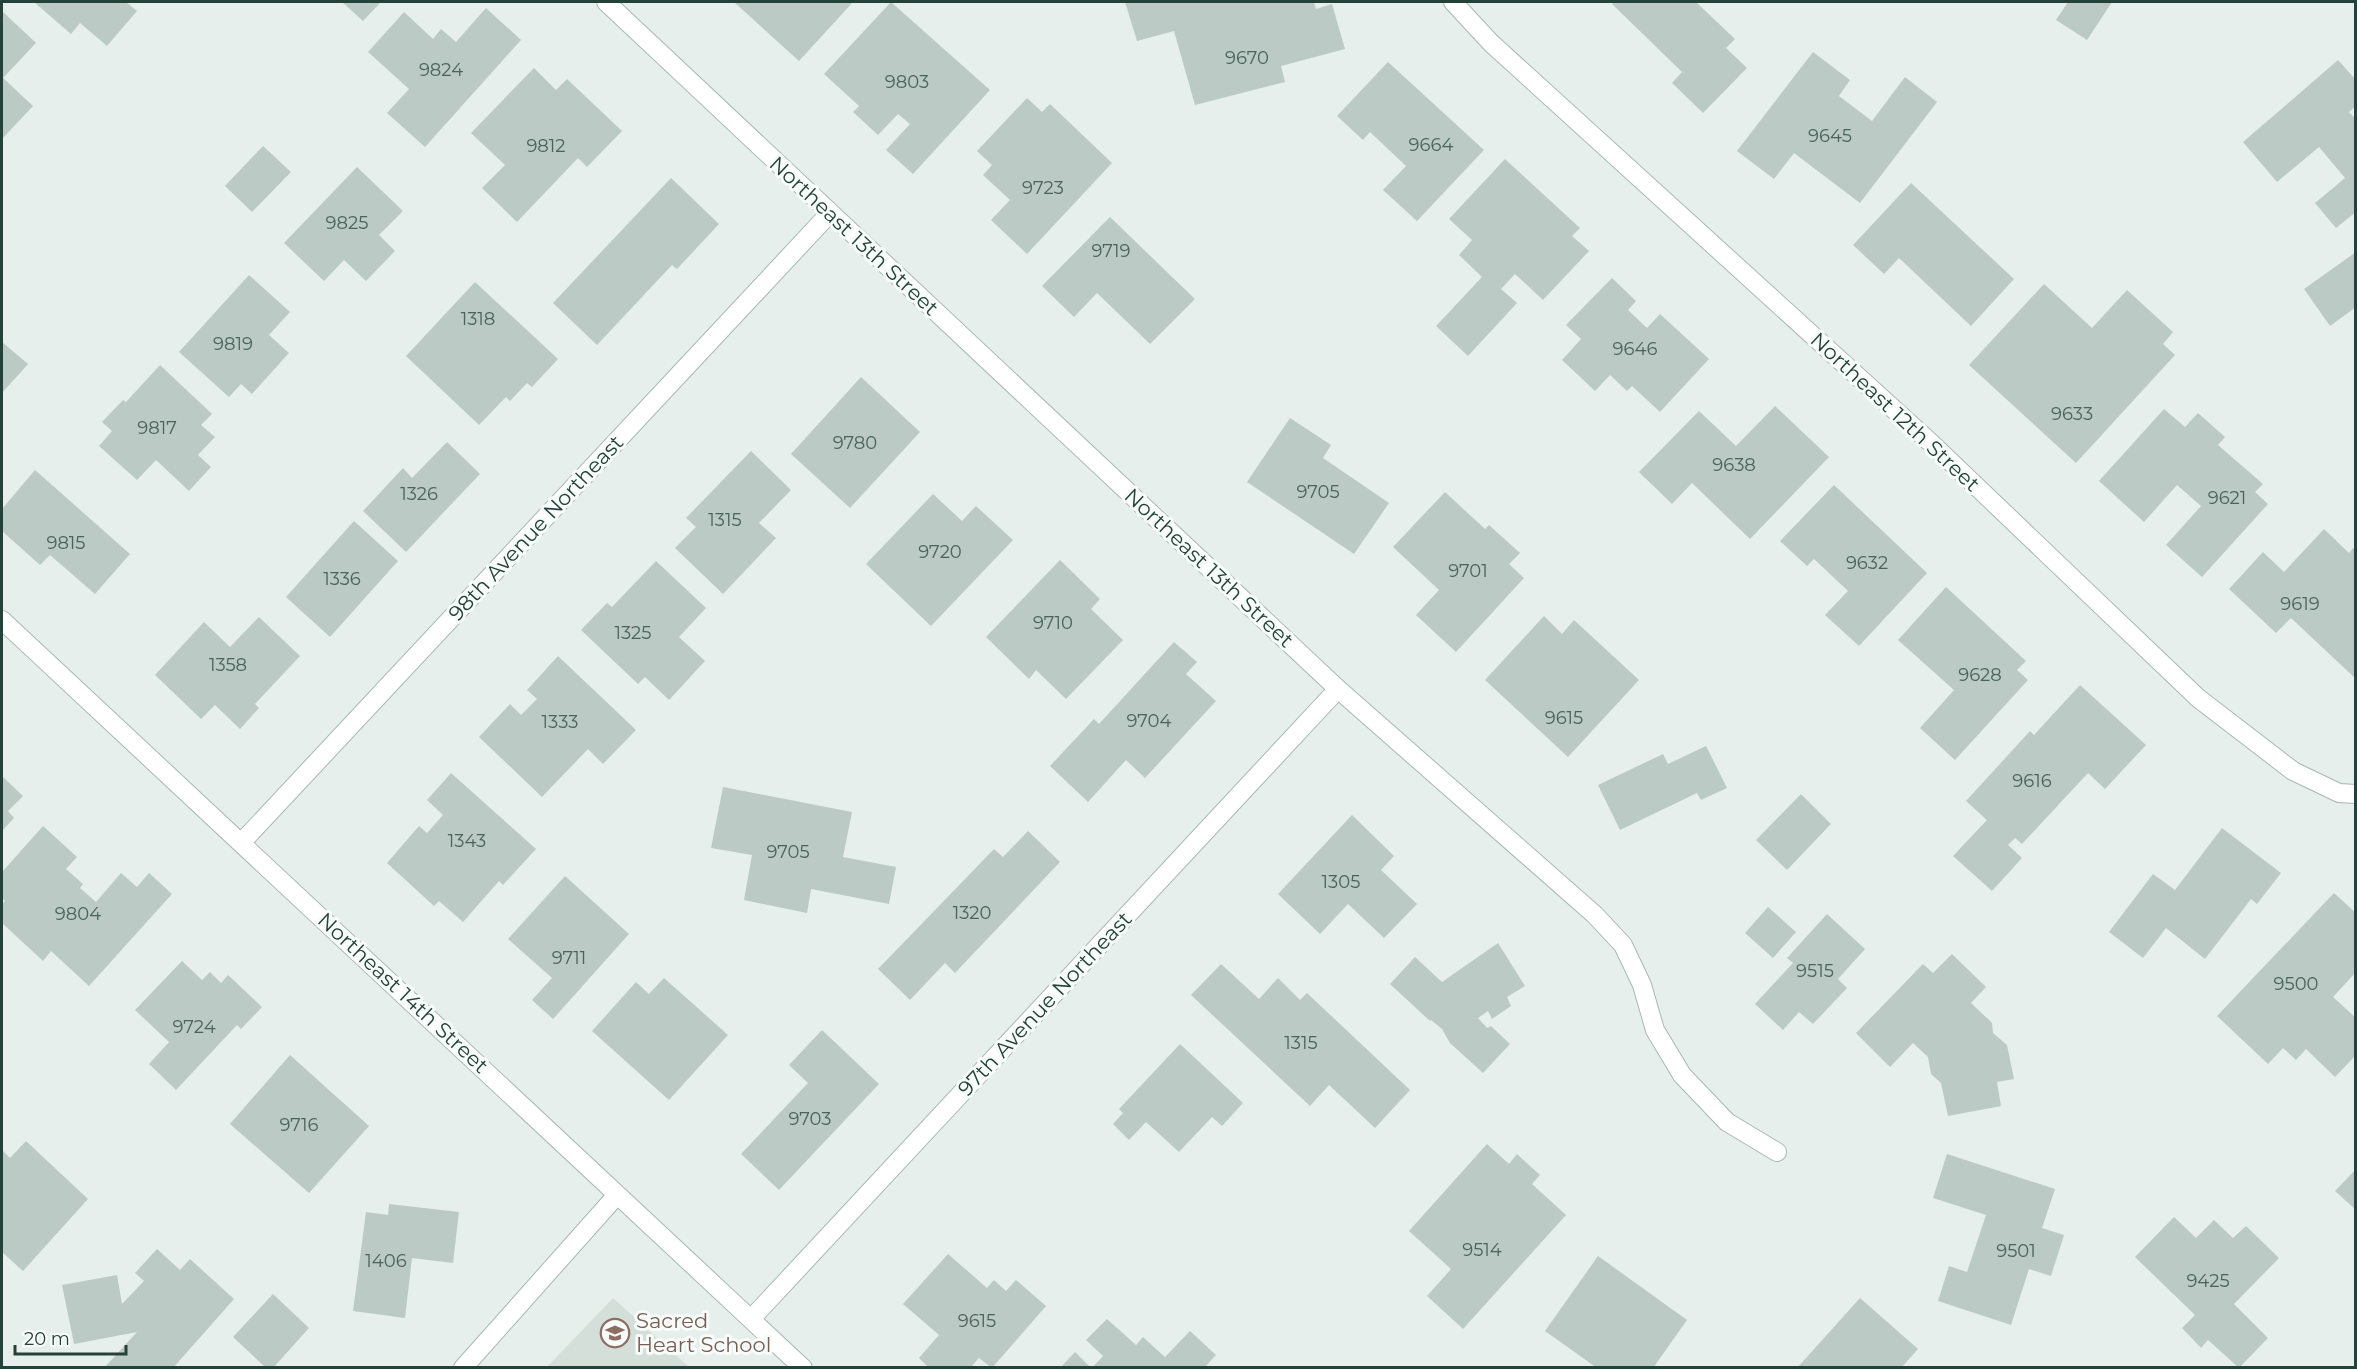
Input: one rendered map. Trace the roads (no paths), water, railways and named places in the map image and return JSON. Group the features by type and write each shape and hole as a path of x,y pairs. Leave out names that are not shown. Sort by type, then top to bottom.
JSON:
{"street":[{"name":"Northeast 13th Street","path":"606,2 1338,688 1595,915 1623,945 1642,985 1655,1030 1682,1075 1727,1122 1777,1152"},
{"name":"Northeast 12th Street","path":"1453,2 1491,44 1931,443 2199,698 2293,771 2339,793 2355,794"},
{"name":"98th Avenue Northeast","path":"242,842 830,213"},
{"name":"Northeast 14th Street","path":"2,620 803,1368"},
{"name":"97th Avenue Northeast","path":"752,1319 1338,688"},
{"path":"463,1368 617,1195"}],"place":[{"name":"Sacred Heart School","path":"615,1333"}]}
